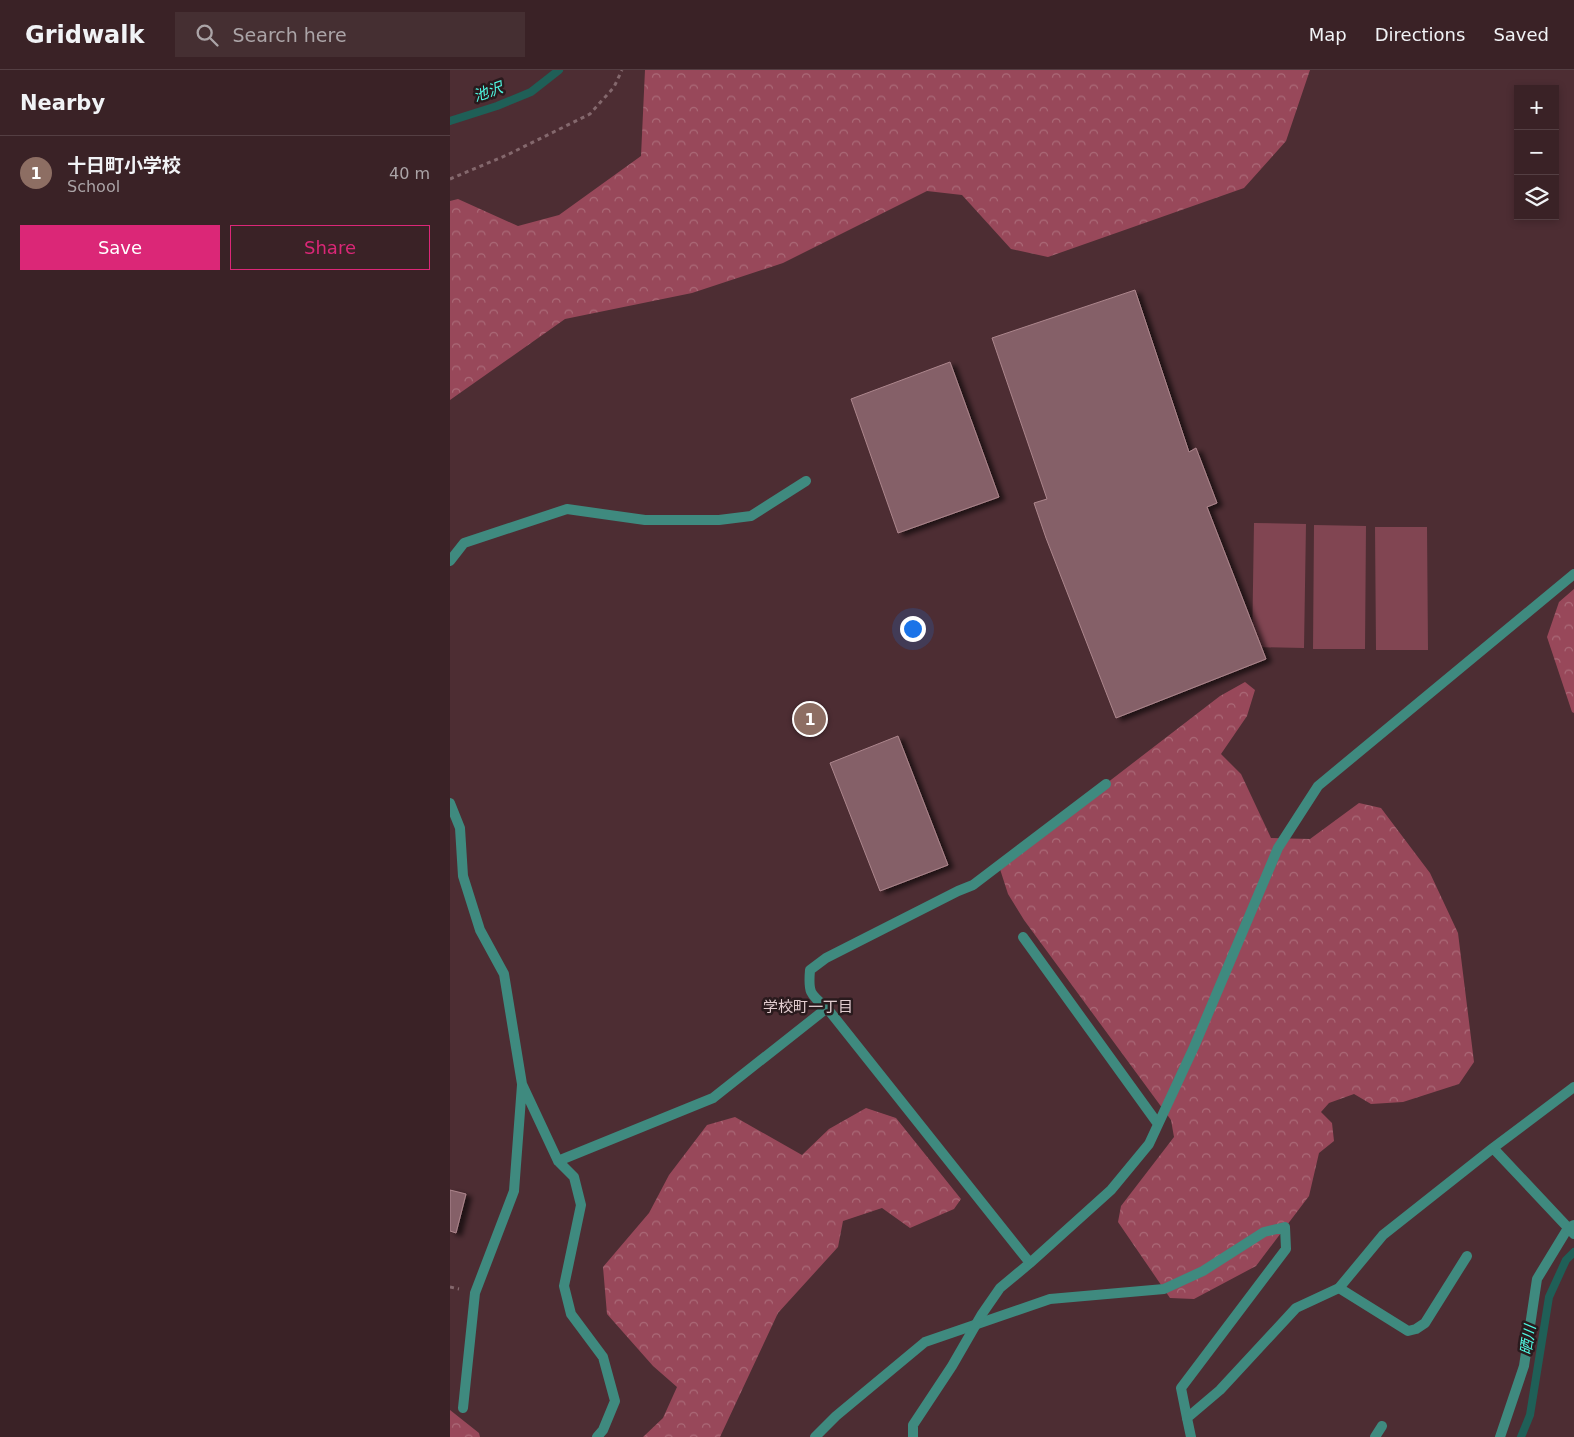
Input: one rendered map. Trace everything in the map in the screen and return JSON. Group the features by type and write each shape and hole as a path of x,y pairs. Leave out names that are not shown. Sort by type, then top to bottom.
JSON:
{"street":[{"path":"450,561 464,543 567,509 645,520 719,520 751,516 806,481"},
{"path":"913,1437 913,1425 1000,1288 1111,1190 1149,1144 1194,1047 1278,848 1318,786 1574,574"},
{"path":"1030,1263 827,1008 813,997 808,987 810,970 826,958 973,885 1106,784"},
{"path":"450,803 460,828 463,876 480,930 504,974 522,1084 514,1191 475,1293 463,1408"},
{"path":"1023,937 1158,1124"},
{"path":"558,1161 713,1098 827,1008"},
{"path":"522,1084 558,1161 574,1177 581,1204 564,1286 571,1314 604,1357 615,1401 603,1430 598,1437"},
{"path":"1187,1418 1220,1390 1296,1308 1339,1288 1383,1235 1574,1087"},
{"path":"1493,1148 1572,1229 1537,1279 1524,1366 1500,1437"},
{"path":"815,1437 836,1416 925,1342 1050,1299 1164,1289 1203,1271 1264,1232 1286,1227 1286,1249 1182,1388 1191,1437"},
{"path":"1339,1288 1408,1331 1416,1329 1424,1322 1467,1256"},
{"path":"1375,1437 1382,1426"}],"path":[{"path":"451,179 507,155 590,114 614,87 622,70"}],"green space":[{"path":"645,70 1310,70 1286,141 1244,188 1048,257 1011,249 962,195 927,191 783,263 692,293 565,319 450,400 450,201 458,199 518,226 559,215 641,156"},
{"path":"1574,589 1574,713 1572,712 1547,637 1559,602"},
{"path":"1245,682 1255,690 1247,716 1221,754 1241,774 1271,838 1310,839 1359,803 1381,808 1430,873 1458,933 1474,1062 1459,1084 1403,1102 1371,1104 1354,1094 1329,1103 1321,1112 1332,1123 1334,1141 1319,1153 1309,1196 1256,1266 1194,1299 1170,1298 1118,1222 1121,1206 1174,1137 1171,1120 1024,920 1008,894 999,866 1220,696"},
{"path":"866,1108 896,1118 961,1199 954,1209 910,1228 882,1208 843,1221 838,1247 778,1313 720,1437 643,1437 663,1418 677,1387 653,1366 607,1314 603,1267 649,1213 669,1175 707,1125 735,1117 802,1155 829,1129"},
{"path":"450,1410 479,1433 480,1437 450,1437"}],"shaded area":[{"path":"1254,523 1306,524 1304,648 1252,647"},
{"path":"1314,525 1366,526 1365,649 1313,649"},
{"path":"1375,527 1427,527 1428,650 1376,650"}],"building":[{"path":"1135,290 1189,452 1196,448 1217,503 1207,507 1266,659 1116,718 1034,503 1047,499 992,338"},
{"path":"950,362 999,497 898,533 851,399"},
{"path":"898,736 948,865 880,891 830,763"},
{"path":"450,1190 466,1194 456,1233 450,1231"}],"waterway":[{"name":"池沢","path":"450,121 497,106 531,92 559,70"},
{"name":"晒川","path":"1521,1437 1530,1415 1549,1297 1566,1260 1574,1252"}],"place":[{"name":"十日町小学校","path":"810,719"}],"district":[{"name":"学校町一丁目","path":"808,1007"}]}
